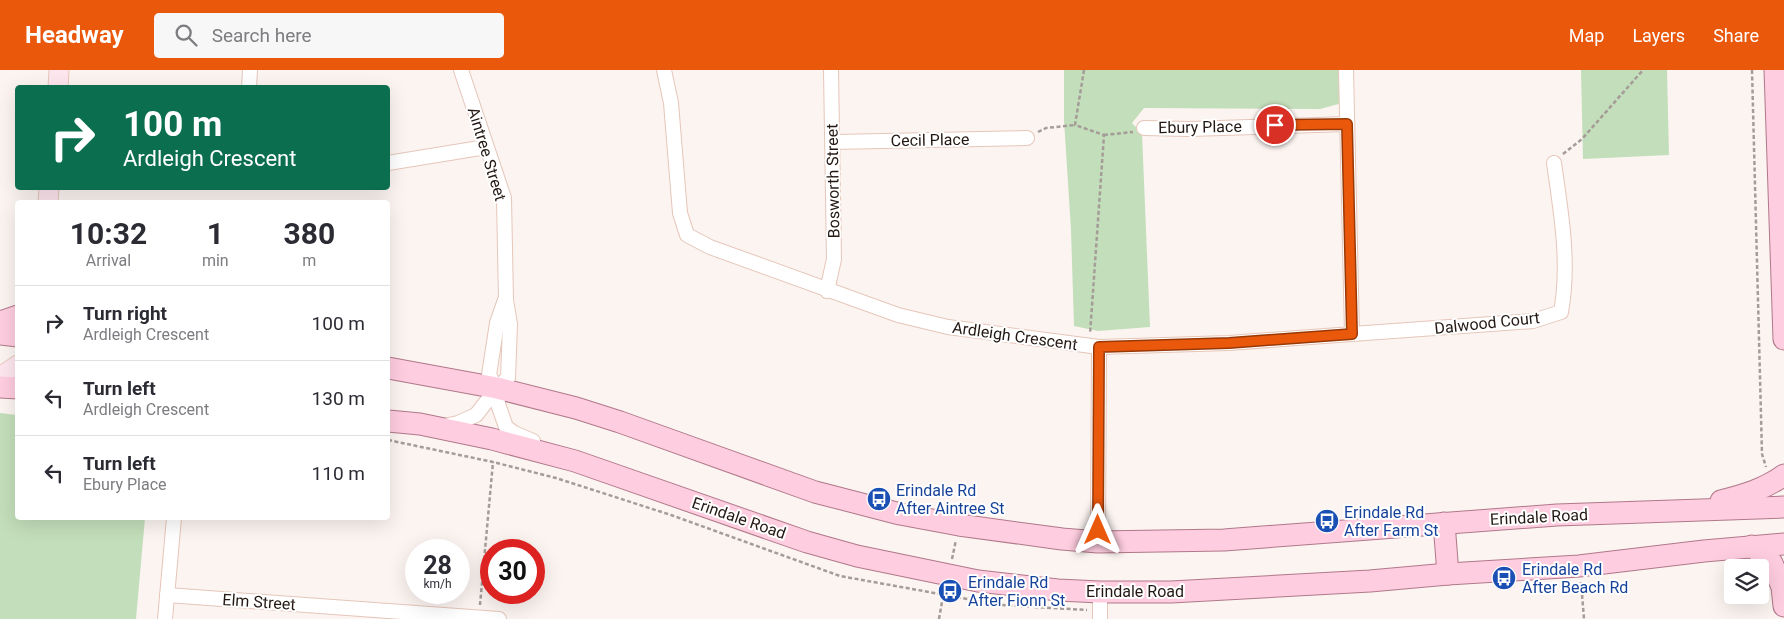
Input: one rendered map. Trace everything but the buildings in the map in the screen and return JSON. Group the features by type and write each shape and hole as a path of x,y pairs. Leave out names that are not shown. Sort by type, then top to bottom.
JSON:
{"main road":[{"path":"1775,70 1784,339"},
{"path":"0,322 15,317"},
{"path":"0,334 15,336"},
{"name":"Erindale Road","path":"390,368 497,388 576,408 815,492 900,514 960,525 1062,539 1098,542 1224,540 1557,515 1630,514 1784,507"},
{"path":"0,387 15,388"},
{"name":"Erindale Road","path":"390,420 492,439 575,460 807,542 881,562 987,582 1058,590 1170,592 1370,581 1579,566 1784,544"},
{"path":"1630,514 1666,505 1715,503 1751,493 1779,479"},
{"path":"1444,523 1448,574"},
{"path":"1752,546 1772,564 1782,587 1784,606"}],"street":[{"path":"47,85 48,70"},
{"path":"58,85 59,70"},
{"path":"249,85 250,70"},
{"name":"Aintree Street","path":"438,428 458,423 476,415 497,388 508,378 510,324 506,300 504,198 461,70"},
{"name":"Ardleigh Crescent","path":"664,70 671,103 680,213 686,235 710,247 827,291 898,315 948,327 1094,346 1229,343 1352,334"},
{"name":"Bosworth Street","path":"827,291 834,259 831,70"},
{"path":"1346,70 1352,334"},
{"name":"Ebury Place","path":"1144,128 1189,129 1347,124"},
{"name":"Cecil Place","path":"833,142 1027,138"},
{"path":"390,163 486,147"},
{"name":"Dalwood Court","path":"1352,334 1533,321 1560,312 1565,289 1562,223 1554,163"},
{"path":"1094,346 1098,542"},
{"path":"0,377 15,367"},
{"path":"497,388 500,410 506,428 514,434 533,441 549,454"},
{"path":"165,619 174,520"},
{"path":"1100,592 1100,619"},
{"name":"Elm Street","path":"167,596 479,616 499,619"}],"path":[{"path":"1075,125 1084,70"},
{"path":"1554,163 1568,149 1582,139 1643,70"},
{"path":"1752,70 1762,454 1764,463 1779,479"},
{"path":"1027,138 1046,128 1075,125 1104,135 1132,133 1144,128"},
{"path":"1094,346 1104,135"},
{"path":"479,616 492,462"},
{"path":"939,619 960,525"},
{"path":"1579,566 1584,619"}],"green space":[{"path":"1064,70 1345,70 1346,102 1320,109 1144,108 1132,123 1142,133 1150,327 1098,331 1074,326 1071,230 1064,120"},
{"path":"1581,70 1667,70 1669,155 1583,159"},
{"path":"0,413 15,415 15,520 145,520 136,619 0,619"}],"place":[{"name":"Erindale Rd After Aintree St","path":"879,499"},
{"name":"Erindale Rd After Farm St","path":"1327,521"},
{"name":"Erindale Rd After Beach Rd","path":"1504,578"},
{"name":"Erindale Rd After Fionn St","path":"950,591"}],"route":[{"path":"1098,530 1099,347 1229,343 1352,334 1347,124 1275,125"}]}
